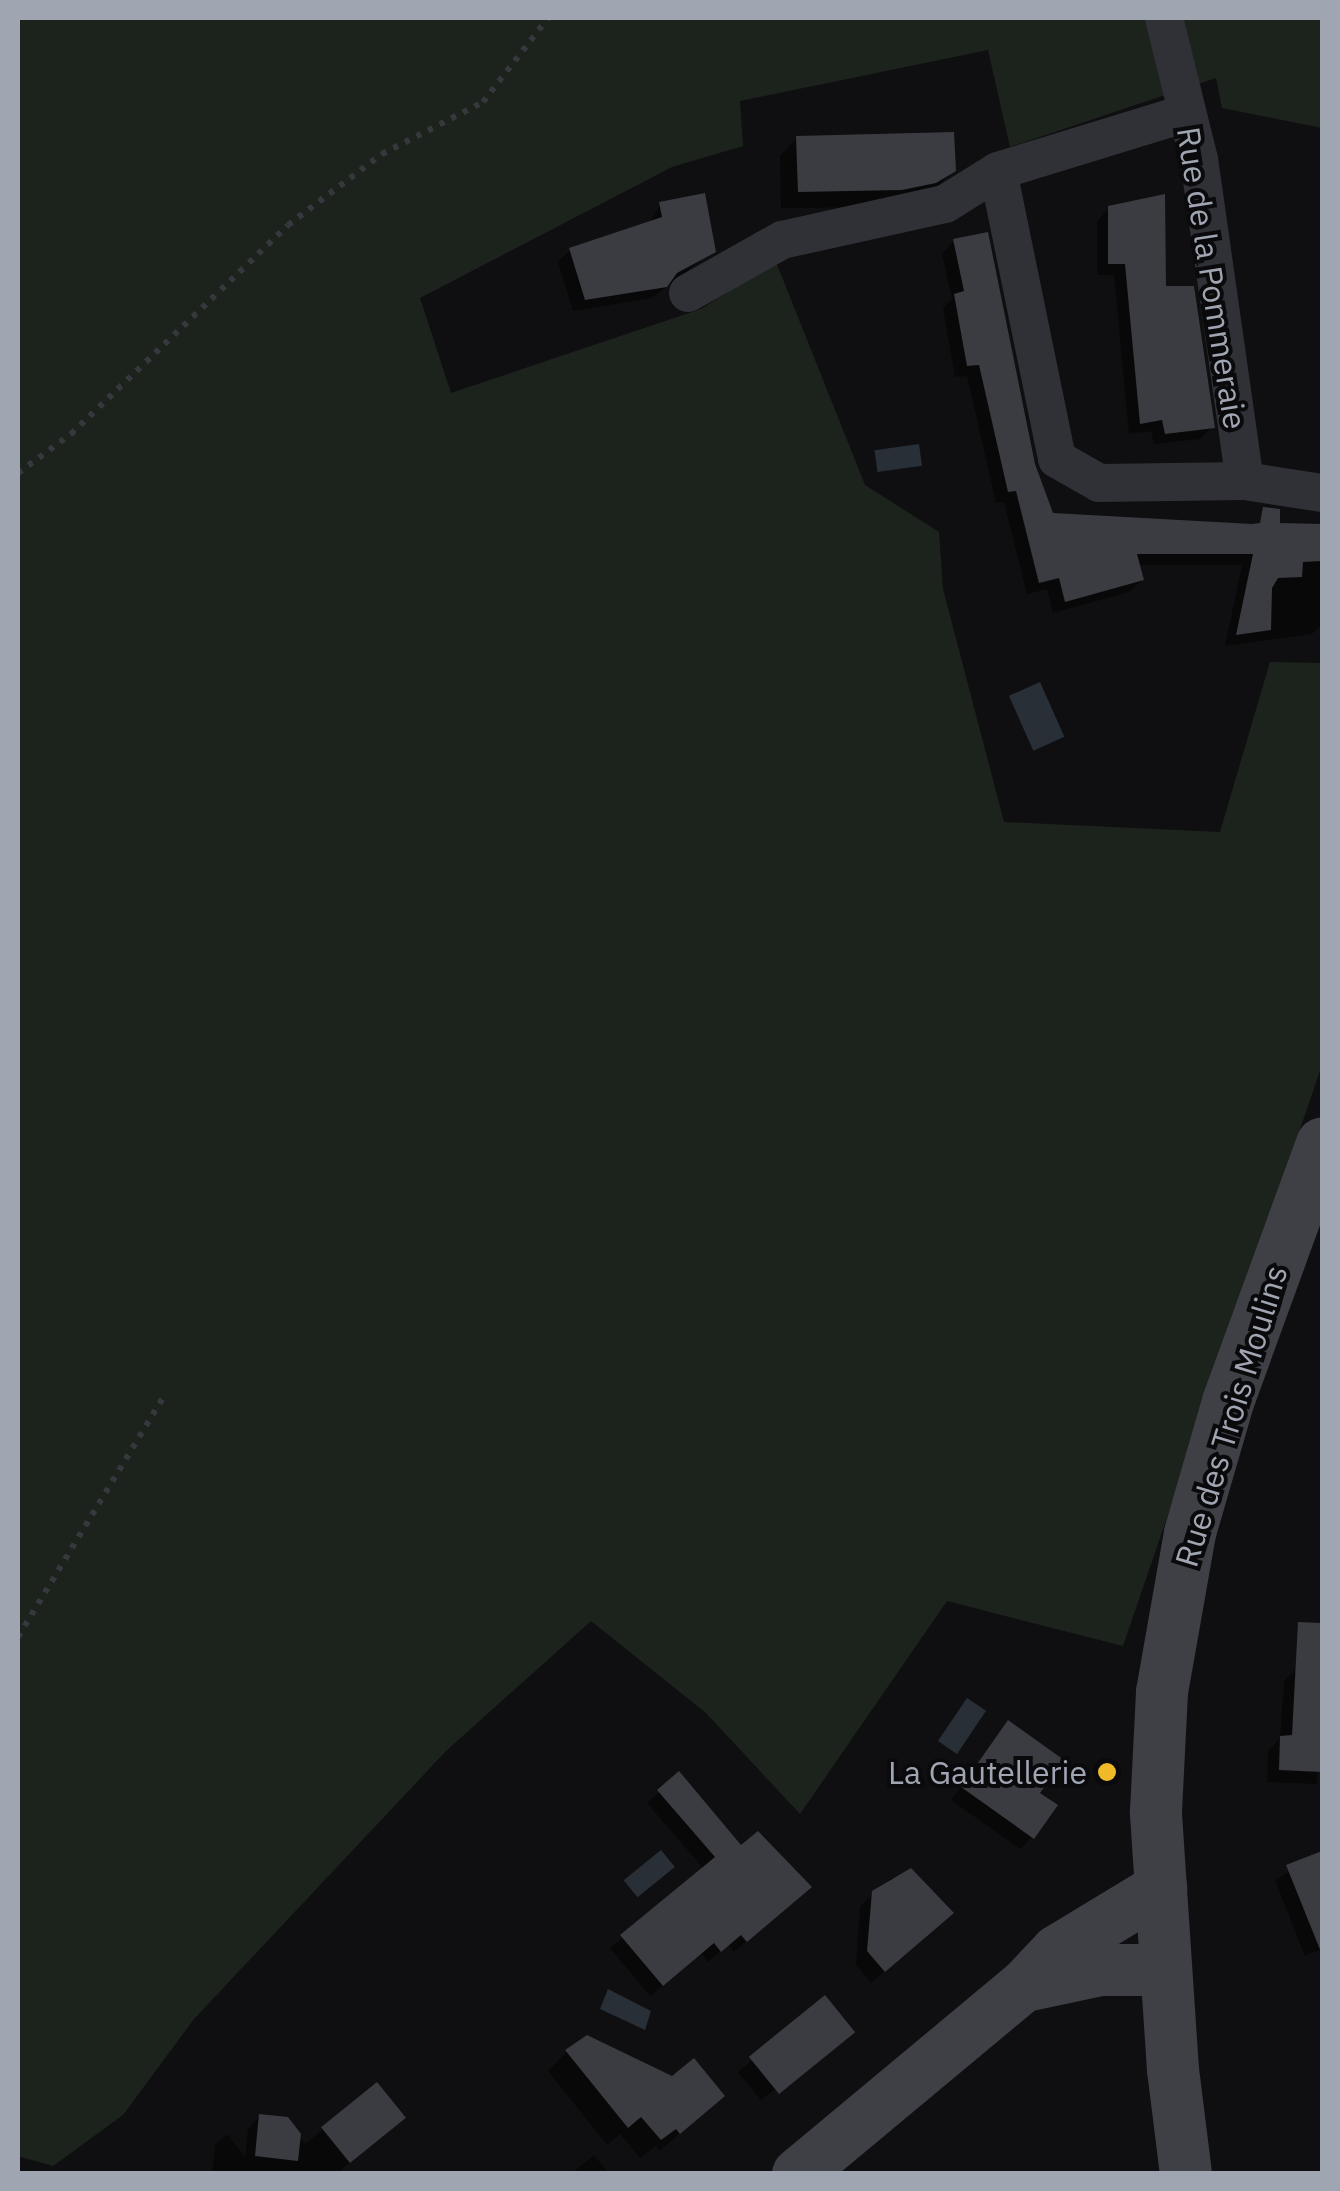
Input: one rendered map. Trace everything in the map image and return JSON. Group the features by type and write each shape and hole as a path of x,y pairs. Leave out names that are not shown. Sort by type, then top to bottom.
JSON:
{"main road":[{"name":"Rue des Trois Moulins","path":"1186,2174 1166,1970 1156,1811 1162,1692 1190,1532 1228,1402 1322,1144"},
{"path":"798,2174 1024,1986 1057,1951 1161,1888"},
{"path":"1024,1986 1100,1970 1166,1970"}],"street":[{"name":"Rue de la Pommeraie","path":"1164,18 1199,159 1246,480"},
{"path":"688,293 782,240 946,204 998,171 1186,114"},
{"path":"998,171 1056,458 1099,484 1246,480 1322,493"}],"path":[{"path":"18,473 71,434 288,225 382,154 482,102 548,18"},
{"path":"18,1637 166,1393"}],"shaded area":[{"path":"18,18 1322,18 1322,128 1222,108 1216,78 1010,147 988,50 740,101 743,146 672,167 420,298 451,393 701,309 776,262 865,485 939,532 943,589 1004,822 1220,832 1270,662 1322,663 1322,1065 1123,1646 947,1601 800,1814 706,1713 591,1621 446,1751 194,2019 123,2115 53,2166 18,2156"},
{"path":"919,444 922,466 877,472 874,450"},
{"path":"1040,682 1064,737 1033,751 1009,696"},
{"path":"967,1698 986,1711 957,1754 938,1741"},
{"path":"661,1850 675,1867 638,1897 624,1880"},
{"path":"608,1989 651,2011 645,2030 600,2009"}],"building":[{"path":"954,132 956,171 936,183 902,190 798,192 796,136"},
{"path":"705,193 716,252 677,273 667,287 585,300 569,248 662,217 659,202"},
{"path":"1165,194 1166,286 1194,286 1215,428 1165,434 1162,420 1140,424 1125,264 1108,264 1108,206"},
{"path":"988,232 1035,464 1053,513 1252,524 1260,523 1263,507 1280,509 1280,523 1322,524 1322,561 1303,562 1302,577 1278,578 1272,588 1271,630 1236,635 1253,554 1137,554 1144,580 1065,602 1059,578 1039,583 1016,491 1008,492 979,365 967,366 954,294 964,291 953,239"},
{"path":"1298,1622 1322,1623 1322,1772 1279,1770 1280,1736 1292,1735"},
{"path":"1008,1720 1064,1760 1040,1793 1058,1805 1034,1839 961,1787"},
{"path":"679,1771 741,1845 758,1831 812,1887 747,1942 741,1935 721,1952 714,1943 663,1986 620,1935 715,1857 657,1790"},
{"path":"1322,1851 1322,1952 1321,1952 1286,1865"},
{"path":"911,1868 954,1913 885,1972 867,1951 872,1891"},
{"path":"825,1995 855,2032 779,2094 749,2057"},
{"path":"587,2035 672,2076 694,2058 725,2096 680,2134 676,2129 661,2140 641,2117 628,2128 565,2050"},
{"path":"377,2082 406,2118 350,2163 321,2127"},
{"path":"259,2114 288,2117 301,2134 298,2161 255,2156"}],"place":[{"name":"La Gautellerie","path":"1107,1772"}]}
